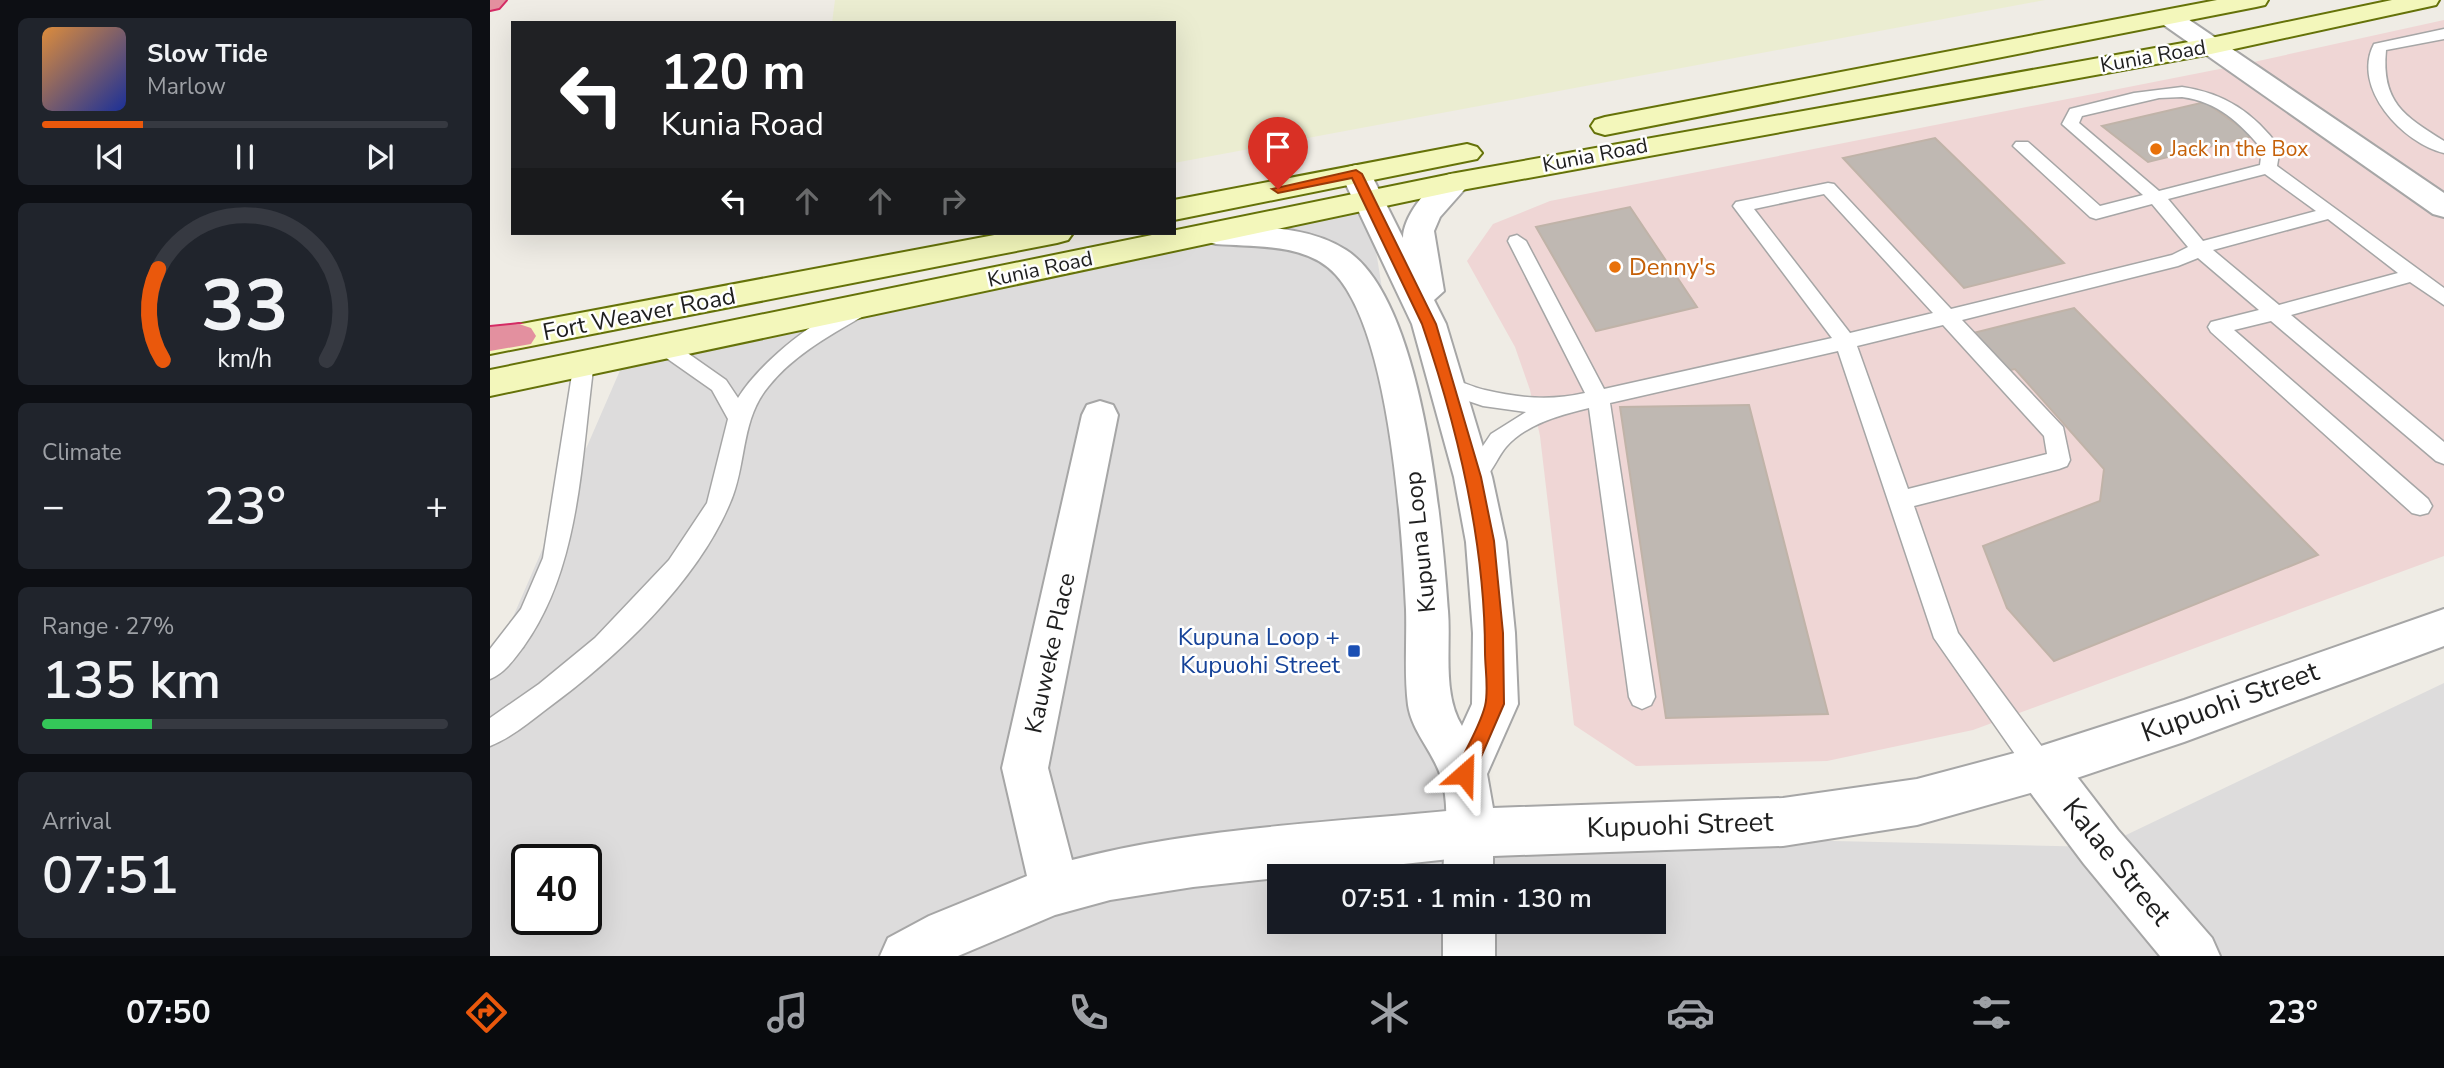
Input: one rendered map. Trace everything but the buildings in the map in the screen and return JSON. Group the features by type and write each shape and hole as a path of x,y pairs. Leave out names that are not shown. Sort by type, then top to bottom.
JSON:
{"main road":[{"name":"Kunia Road","path":"1576,132 2256,0"},
{"name":"Kunia Road","path":"1176,210 1362,187 1456,182 2211,46 2427,0"},
{"name":"Kunia Road","path":"766,324 1216,233 1497,147"},
{"name":"Kunia Road","path":"789,286 1048,235"},
{"name":"Fort Weaver Road","path":"500,339 789,286"},
{"name":"Fort Weaver Road","path":"490,383 766,324"}],"street":[{"path":"2170,18 2444,207"},
{"path":"1429,324 1425,272 1417,244 1418,230 1427,209 1456,182"},
{"name":"Kupuna Loop","path":"1362,187 1429,324 1473,477 1486,541 1494,633 1495,704 1464,774"},
{"name":"Kupuna Loop","path":"1216,233 1278,239 1311,246 1334,256 1348,268 1373,306 1397,385 1416,482 1425,566 1433,714 1464,774 1468,855"},
{"name":"Kauweke Place","path":"1055,890 1025,768 1100,415"},
{"name":"Kupuohi Street","path":"906,956 947,934 1055,890 1111,875 1193,862 1468,855 1783,822 1917,802 2041,768 2184,721 2444,627"},
{"name":"Kalae Street","path":"2041,768 2090,833 2194,956"},
{"path":"1468,934 1469,956"}],"lane":[{"path":"2444,34 2379,47 2376,60 2383,101 2396,117 2444,148"},
{"path":"2269,168 2271,148 2254,125 2208,94 2179,90 2076,113 2070,124 2156,197 2200,249 2444,454"},
{"path":"2022,146 2096,213 2269,168"},
{"path":"2269,168 2444,298"},
{"path":"1900,500 2059,460 2055,433 1944,317 1828,188 1742,206 1844,341 1947,638 2041,768"},
{"path":"1473,477 1499,440 1517,426 1554,408 2178,260 2219,241 2331,213"},
{"path":"1517,241 1598,398 1642,697"},
{"path":"2413,275 2218,327 2420,506"},
{"path":"490,733 570,676 665,583 698,537 722,494 739,418 758,386 785,359 819,333 868,304"},
{"path":"662,345 719,385 739,418"},
{"path":"490,667 518,634 548,581 555,558 584,362"},
{"path":"1449,387 1483,398 1554,408"}],"shaded area":[{"path":"2444,20 2444,556 1973,730 1827,761 1636,766 1574,725 1540,436 1530,390 1515,347 1467,261 1493,224 1550,201 2240,65"},
{"name":"Kupuna Loop + Kupuohi Street","path":"1368,200 1468,833 2101,847 2444,683 2444,956 490,956 490,670 628,352"}],"green space":[{"path":"835,0 2045,0 1176,163 1176,21 832,21"}],"place":[{"name":"Jack in the Box","path":"2156,149"},
{"name":"Denny's","path":"1615,267"},
{"name":"Kupuna Loop + Kupuohi Street","path":"1354,651"}],"route":[{"path":"1278,189 1356,174 1429,324 1438,349 1473,477 1486,541 1494,633 1495,704 1464,774"}]}
